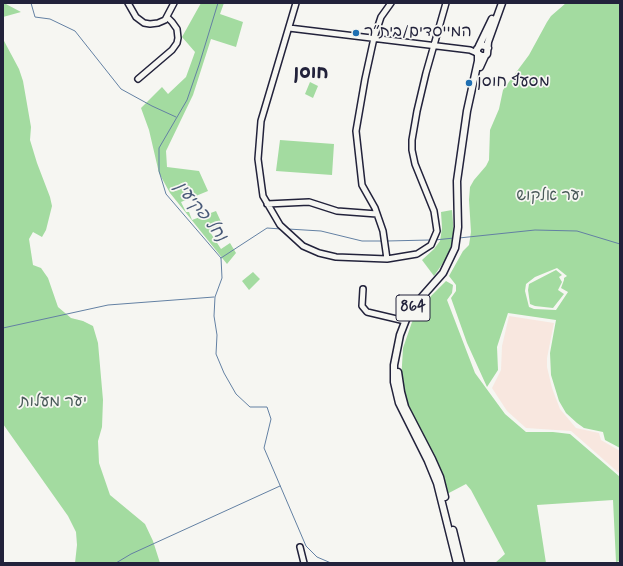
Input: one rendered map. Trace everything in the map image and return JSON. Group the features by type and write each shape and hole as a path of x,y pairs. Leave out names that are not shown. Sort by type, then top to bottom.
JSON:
{"main road":[{"name":"864","path":"488,48 489,40 501,3"},
{"name":"864","path":"457,563 437,483 428,461 405,418 399,403 395,389 395,356 405,321 413,307 443,273 455,248 458,227 457,181 467,111 478,61 478,50 501,3"},
{"path":"485,46 488,48 488,52 485,56 481,56 478,50 485,46"},
{"name":"864","path":"461,563 440,477 428,450 405,407 399,384 398,368 402,342 409,321 419,305 444,278 454,260 458,247 461,228 460,189 469,118 480,65 485,56"}],"street":[{"path":"128,3 136,17 144,23 150,24 158,23 167,17 174,3"},
{"path":"296,3 261,121 258,159 263,196 280,225 303,246 319,253 336,257 387,259 417,254 431,245 437,231 434,211 415,164 412,150 417,111 446,3"},
{"path":"387,259 383,231 377,214 362,184 356,131 374,38 381,17 391,3"},
{"path":"138,79 172,50 177,43 177,29 167,17"},
{"path":"289,28 478,50"},
{"path":"267,204 309,202 337,211 377,214"},
{"path":"363,289 362,306 367,312 405,321"},
{"path":"300,547 304,563"}],"shaded area":[{"path":"509,316 554,323 547,358 547,367 552,388 560,409 576,428 599,433 601,440 620,451 620,474 571,431 526,428 507,411 492,388 501,370 502,346"}],"green space":[{"path":"4,3 21,12 3,17"},
{"path":"201,3 224,3 220,14 243,22 236,47 211,39 193,95 166,151 167,167 199,171 208,191 181,202 186,212 189,212 192,220 216,211 222,224 210,232 221,249 230,243 236,253 227,264 170,193 159,173 149,130 141,108 162,87 168,94 186,77 195,52 182,37"},
{"name":"יער אלקוש","path":"566,3 620,3 620,448 605,440 603,432 584,428 577,423 566,413 559,401 551,375 550,353 556,320 508,313 497,347 498,370 487,387 467,343 451,298 456,291 456,285 449,276 463,251 469,245 471,232 469,200 470,187 489,160 490,130 499,109 503,90 529,55 551,16","holes":["557,268 567,276 564,278 561,288 568,292 556,310 534,309 529,307 525,291 526,284 535,277"]},
{"name":"יער מעלות","path":"3,39 19,69 23,81 31,127 30,140 52,206 46,230 42,237 33,232 29,239 33,265 41,268 48,278 58,307 71,318 83,321 93,326 98,343 103,400 102,427 98,441 99,463 110,495 145,524 153,541 160,563 75,563 77,545 76,532 68,516 3,424"},
{"path":"310,82 318,86 313,98 305,94"},
{"path":"280,140 334,144 332,175 276,171"},
{"path":"452,210 454,235 453,243 445,260 434,276 422,260 440,241 442,228 441,212"},
{"path":"556,270 562,275 559,277 562,282 558,290 564,294 553,308 530,304 528,290 529,284"},
{"path":"253,272 260,279 249,290 242,281"},
{"path":"446,281 453,285 452,293 447,300 475,373 505,414 526,432 553,432 570,434 620,477 620,561 616,562 613,500 537,505 546,563 495,563 505,554 471,490 466,484 447,494 405,402 401,382 403,348 412,322 427,300"}],"waterway":[{"path":"31,3 35,17 50,19 75,31 121,89 176,117"},
{"name":"נחל פקיעין","path":"218,3 187,100 159,148 159,171 166,194 221,258 222,278 215,297 214,316 217,335 216,354 224,373 236,394 250,407 267,407 271,419 264,448 306,546 317,557 331,563"},
{"path":"221,258 267,228 281,229"},
{"path":"288,229 321,231 362,241 382,241"},
{"path":"459,238 535,230 577,231 620,244"},
{"path":"435,240 454,238"},
{"path":"387,241 430,240"},
{"path":"3,328 108,305 214,297"},
{"path":"116,563 131,554 280,486"}],"place":[{"name":"המייסדים/בית״ר","path":"356,33"},
{"name":"מסעף חוסן","path":"469,83"}],"district":[{"name":"חוסן","path":"311,74"}]}
